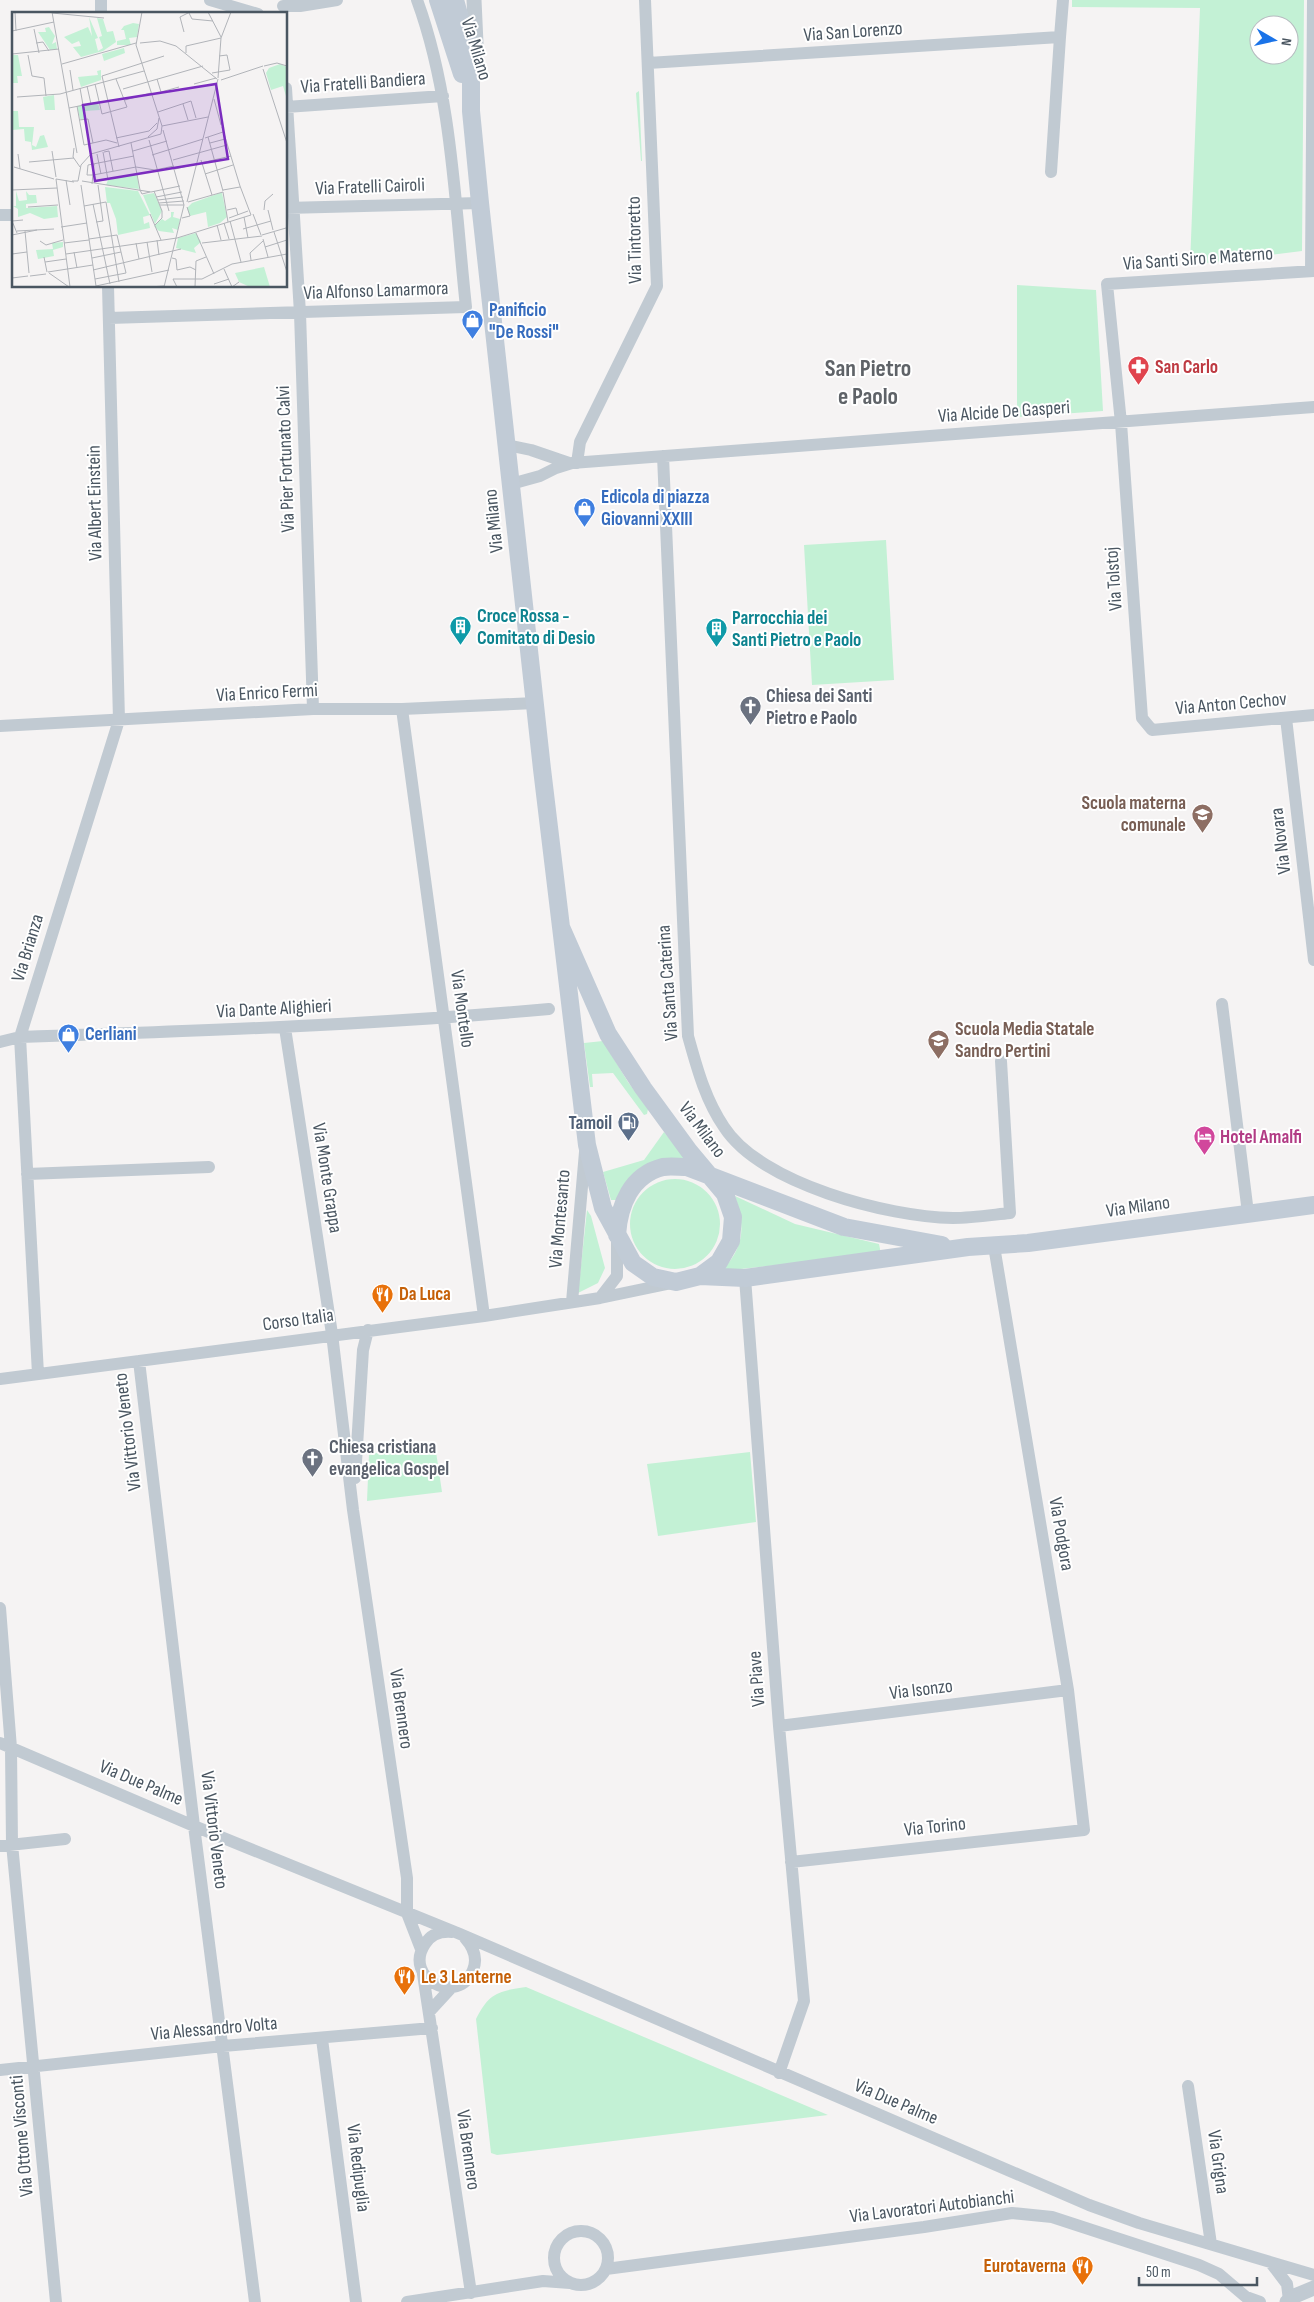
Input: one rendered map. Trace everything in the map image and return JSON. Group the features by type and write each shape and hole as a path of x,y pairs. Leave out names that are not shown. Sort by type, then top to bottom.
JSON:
{"main road":[{"name":"Via Milano","path":"438,0 457,54 471,111"},
{"name":"Via Milano","path":"455,0 471,58 471,111 480,203 560,927 587,1139 603,1208 617,1235"},
{"name":"Via Milano","path":"560,927 608,1034 643,1088 711,1177 844,1227 914,1241 968,1247"},
{"path":"663,1167 687,1167 711,1177 725,1194 733,1217 731,1241 719,1262 700,1276 676,1282 653,1277 633,1263 617,1235 618,1218 625,1196 641,1178 663,1167"},
{"name":"Via Milano","path":"700,1276 745,1278 968,1247 1028,1244 1314,1205"}],"street":[{"path":"210,0 251,12"},
{"path":"283,6 300,6 337,0"},
{"path":"417,0 428,31 443,96 454,202"},
{"name":"Via Milano","path":"471,111 476,83 474,0"},
{"name":"Via Tintoretto","path":"574,463 580,442 657,286 645,0"},
{"path":"1051,172 1063,0"},
{"name":"Via Santi Siro e Materno","path":"1121,423 1107,284 1313,271 1313,0"},
{"name":"Via San Lorenzo","path":"648,64 1060,37"},
{"name":"Via Fratelli Bandiera","path":"288,107 443,96"},
{"name":"Via Pier Fortunato Calvi","path":"288,141 290,208 300,313 313,709"},
{"name":"Via Fratelli Cairoli","path":"290,208 454,202 480,203"},
{"name":"Via Alfonso Lamarmora","path":"109,318 466,307 454,202"},
{"name":"Via Albert Einstein","path":"108,288 119,720"},
{"name":"Via Alcide De Gasperi","path":"574,463 1314,408"},
{"name":"Via Tolstoj","path":"1121,423 1142,718 1152,730"},
{"path":"507,445 574,463"},
{"name":"Via Santa Caterina","path":"663,456 688,1036 702,1088 724,1128 752,1158 809,1187 864,1205 954,1218 1010,1213 1001,1061"},
{"path":"511,484 540,476 556,468 574,463"},
{"name":"Via Enrico Fermi","path":"0,726 313,709 535,703"},
{"name":"Via Montello","path":"402,708 484,1316"},
{"name":"Via Anton Cechov","path":"1152,730 1314,715"},
{"name":"Via Novara","path":"1286,718 1314,960"},
{"name":"Via Brianza","path":"38,1374 20,1037 119,720"},
{"path":"1222,1004 1248,1213"},
{"name":"Via Dante Alighieri","path":"0,1042 20,1037 285,1028 549,1009"},
{"name":"Via Monte Grappa","path":"285,1028 332,1334"},
{"name":"Via Montesanto","path":"572,1302 587,1139"},
{"path":"27,1174 209,1167"},
{"path":"600,1298 617,1276 617,1235"},
{"name":"Via Podgora","path":"994,1246 1068,1690 1084,1830"},
{"name":"Via Piave","path":"745,1278 779,1726 804,2001 779,2073"},
{"name":"Corso Italia","path":"0,1379 332,1334 484,1316 600,1298 676,1282"},
{"name":"Via Brennero","path":"353,1510 363,1350 368,1330"},
{"name":"Via Brennero","path":"332,1334 353,1510 407,1878 407,1913"},
{"name":"Via Vittorio Veneto","path":"139,1361 194,1826 255,2302"},
{"name":"Via Ottone Visconti","path":"0,1608 6,1746 6,1845 35,2067 56,2302"},
{"name":"Via Isonzo","path":"779,1726 1068,1690"},
{"name":"Via Due Palme","path":"6,1746 194,1826 407,1913 1089,2204 1139,2223 1314,2276"},
{"name":"Via Torino","path":"791,1862 1084,1830"},
{"path":"6,1845 65,1839"},
{"path":"407,1913 421,1949 420,1963 423,1974 434,1984 452,1987"},
{"path":"421,1949 427,1941 437,1934 459,1935 474,1950 475,1965 466,1981 452,1987 429,2012"},
{"name":"Via Due Palme","path":"475,1965 490,1958 512,1958"},
{"name":"Via Brennero","path":"423,1974 471,2293"},
{"name":"Via Alessandro Volta","path":"0,2070 223,2046 322,2039 432,2028"},
{"name":"Via Redipuglia","path":"322,2039 356,2302"},
{"name":"Via Grigna","path":"1188,2086 1211,2244"},
{"name":"Via Lavoratori Autobianchi","path":"606,2269 924,2227 1012,2213 1052,2217 1183,2259 1219,2274 1246,2297 1260,2302"},
{"path":"407,2302 543,2281 588,2285 596,2282 606,2269 607,2251 603,2242 596,2236 579,2231 570,2233 562,2238 554,2254 557,2272 570,2283"},
{"path":"607,2251 628,2265"},
{"path":"1271,2263 1287,2284 1288,2301 1314,2288"},
{"path":"543,2281 557,2272"},
{"path":"1230,2284 1236,2302"}],"green space":[{"path":"1072,0 1304,0 1302,251 1190,265 1200,8 1072,7"},
{"path":"639,91 642,161 636,93"},
{"path":"1017,285 1096,290 1103,411 1017,417"},
{"path":"886,540 894,680 812,685 804,545"},
{"path":"603,1041 628,1082 648,1109 647,1114 644,1115 613,1073 592,1074 593,1087 590,1087 584,1043"},
{"path":"664,1132 686,1159 616,1200 611,1200 603,1172 644,1160"},
{"path":"675,1179 684,1180 700,1187 712,1199 719,1215 719,1233 712,1249 700,1261 684,1268 675,1269 666,1268 650,1261 638,1249 631,1233 630,1224 631,1215 638,1199 650,1187 666,1180"},
{"path":"735,1196 795,1224 879,1244 881,1254 722,1271 735,1253 741,1236 740,1218"},
{"path":"587,1210 591,1216 605,1268 598,1283 578,1293"},
{"path":"435,1445 442,1492 367,1501 369,1454"},
{"path":"750,1452 756,1522 658,1536 647,1464"},
{"path":"526,1987 828,2115 497,2155 491,2153 476,2019 485,2004 495,1995 508,1990"}],"place":[{"name":"Panificio \"De Rossi\"","path":"473,340"},
{"name":"San Carlo","path":"1139,386"},
{"name":"Edicola di piazza Giovanni XXIII","path":"585,527"},
{"name":"Croce Rossa - Comitato di Desio","path":"461,646"},
{"name":"Parrocchia dei Santi Pietro e Paolo","path":"716,648"},
{"name":"Chiesa dei Santi Pietro e Paolo","path":"750,726"},
{"name":"Scuola materna comunale","path":"1202,833"},
{"name":"Cerliani","path":"69,1053"},
{"name":"Scuola Media Statale Sandro Pertini","path":"939,1059"},
{"name":"Tamoil","path":"628,1142"},
{"name":"Hotel Amalfi","path":"1204,1156"},
{"name":"Da Luca","path":"383,1313"},
{"name":"Chiesa cristiana evangelica Gospel","path":"313,1477"},
{"name":"Le 3 Lanterne","path":"405,1996"},
{"name":"Eurotaverna","path":"1082,2285"}],"district":[{"name":"San Pietro e Paolo","path":"868,382"}]}
